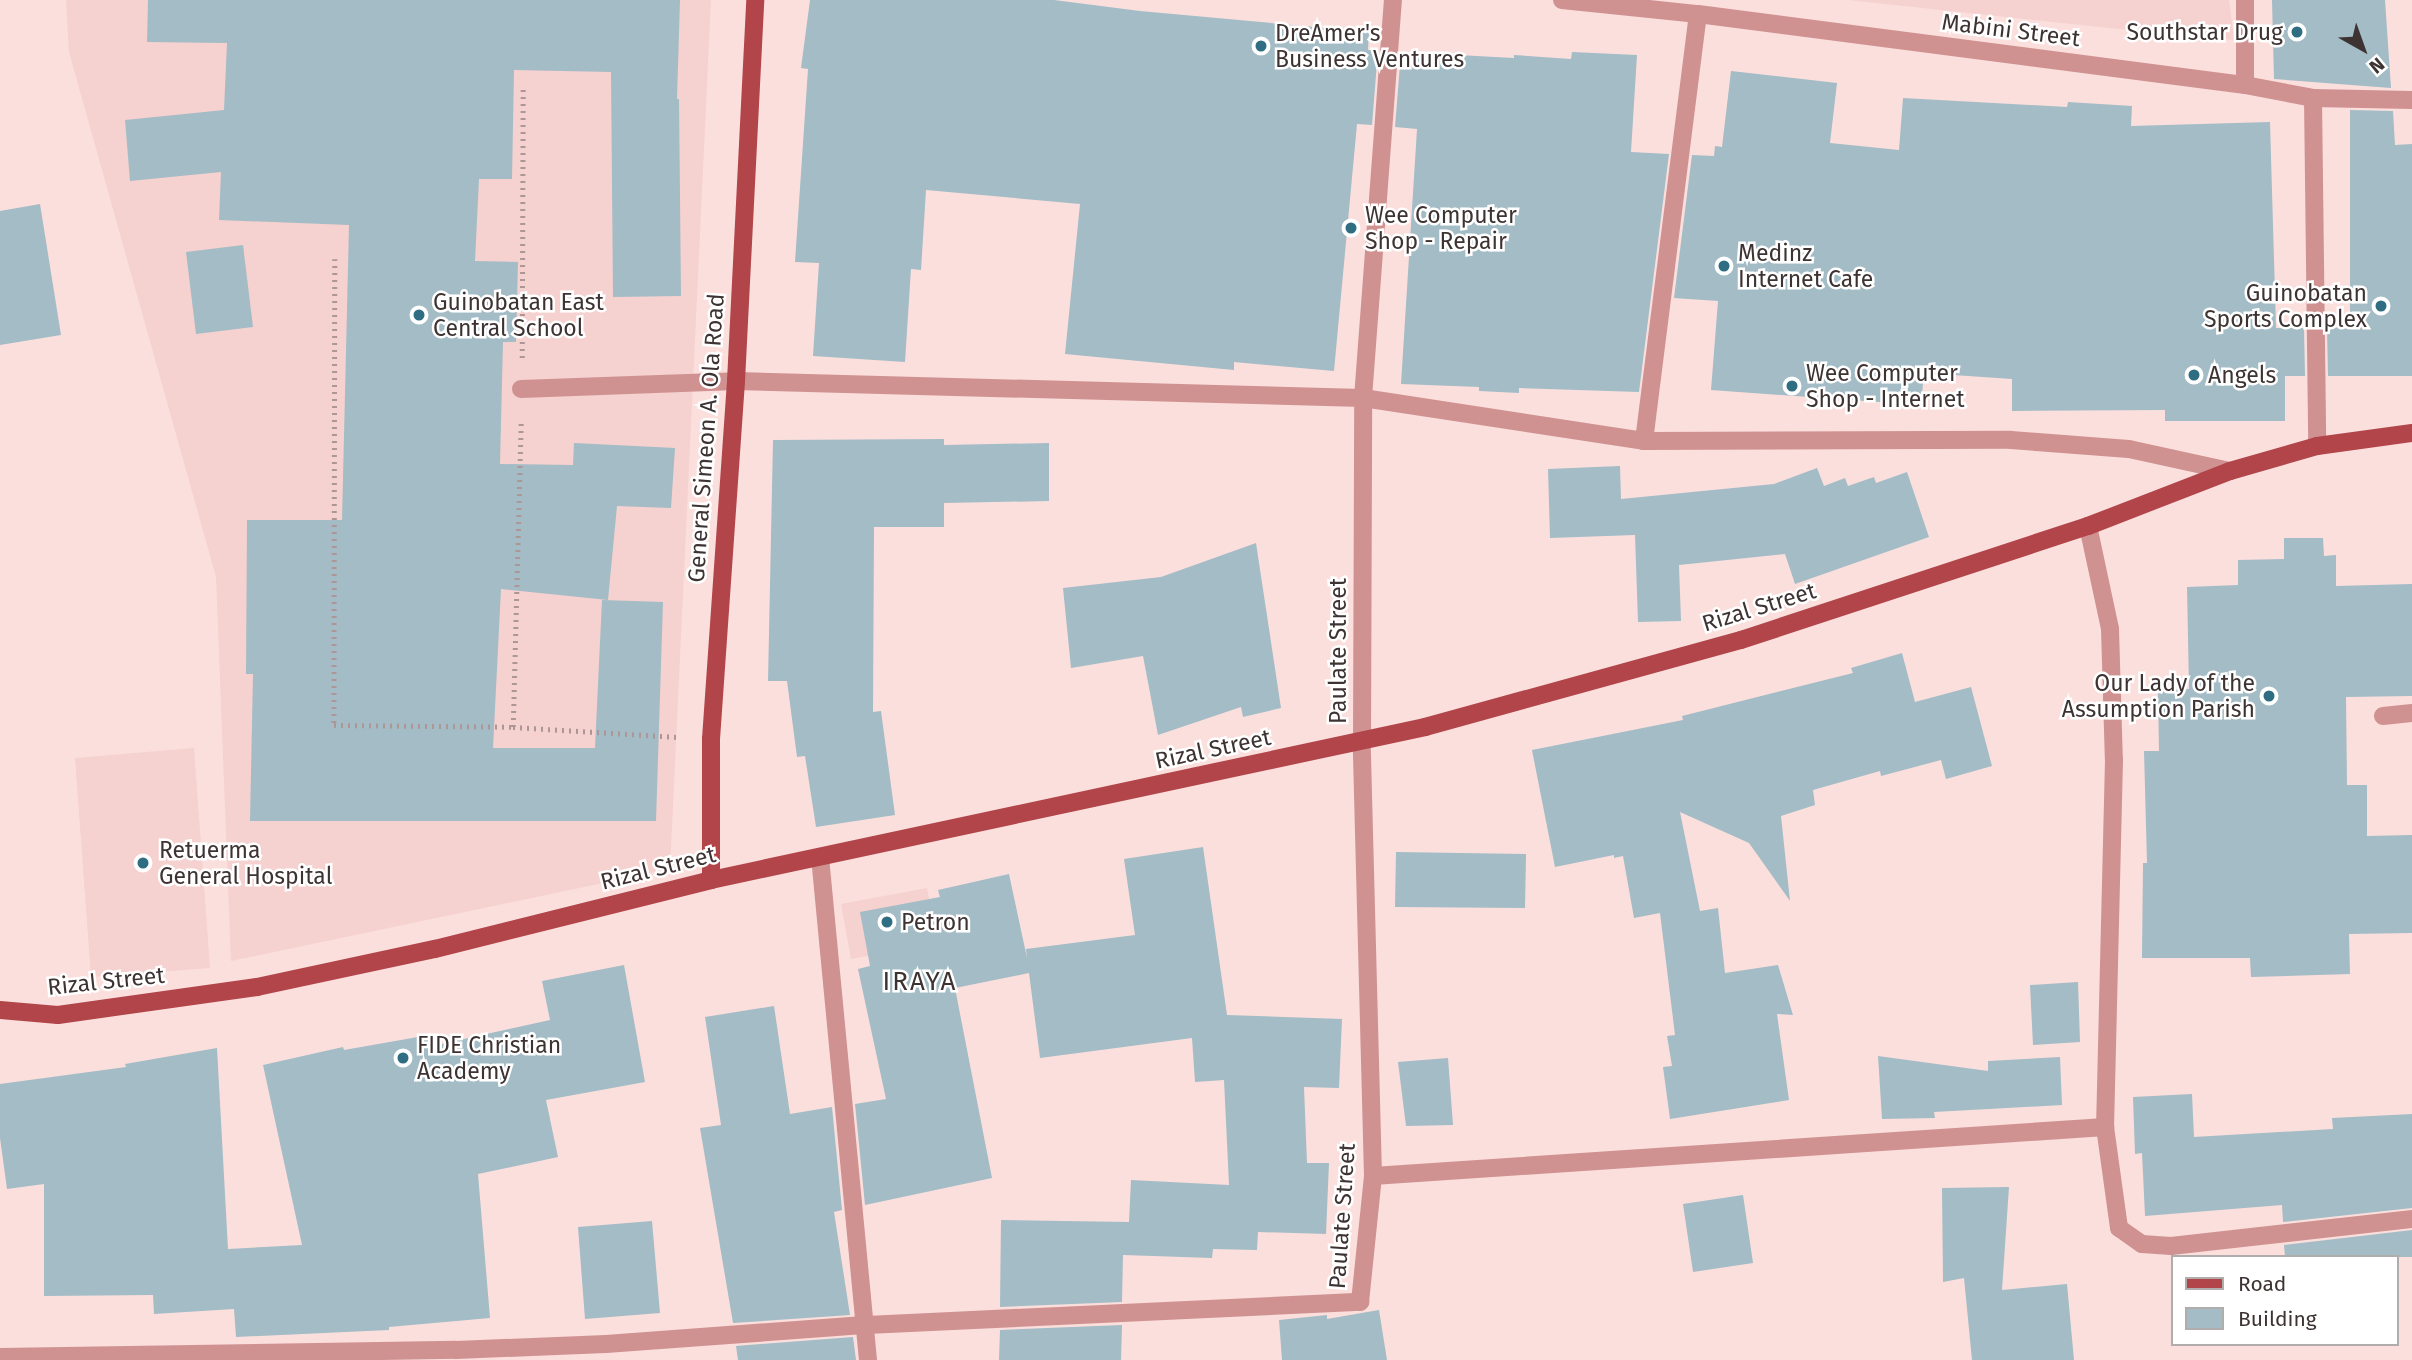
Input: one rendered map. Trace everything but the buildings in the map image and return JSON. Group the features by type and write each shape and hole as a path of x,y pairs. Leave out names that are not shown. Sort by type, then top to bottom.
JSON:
{"main road":[{"name":"General Simeon A. Ola Road","path":"711,880 710,739 736,381 755,0"},
{"name":"Rizal Street","path":"0,1010 58,1014 257,987 435,949 711,880 1362,742 1741,640 2088,526 2230,471 2318,446 2412,433"}],"street":[{"name":"Paulate Street","path":"867,1325 1360,1302 1373,1176 1362,742 1363,398 1393,0"},
{"name":"Mabini Street","path":"1562,0 1698,14 2245,85 2314,98 2412,100"},
{"path":"2245,0 2245,85"},
{"path":"1644,441 1698,14"},
{"path":"2314,98 2318,446"},
{"path":"522,389 736,381 1363,398 1644,441 2011,440 2129,449 2230,471"},
{"path":"2088,526 2110,628 2114,760 2105,1127 2119,1228 2142,1244 2171,1246 2412,1219"},
{"path":"2383,716 2412,713"},
{"path":"820,857 867,1325 868,1360"},
{"path":"1373,1176 2105,1127"},
{"path":"0,1357 455,1355 867,1325"}],"path":[{"path":"513,727 522,389 523,86"},
{"path":"335,259 334,725 513,727 710,739"}],"shaded area":[{"name":"Guinobatan East Central School","path":"66,0 711,0 670,869 231,961 216,577 69,52"},
{"path":"1848,0 2229,0 2234,40 2147,32"},
{"name":"Retuerma General Hospital","path":"194,748 210,968 91,977 75,758"},
{"path":"927,888 938,943 851,959 841,904"}],"place":[{"name":"Southstar Drug","path":"2297,32"},
{"name":"DreAmer's Business Ventures","path":"1261,46"},
{"name":"Wee Computer Shop - Repair","path":"1351,228"},
{"name":"Medinz Internet Cafe","path":"1724,266"},
{"name":"Guinobatan Sports Complex","path":"2381,306"},
{"name":"Guinobatan East Central School","path":"419,315"},
{"name":"Angels","path":"2194,375"},
{"name":"Wee Computer Shop - Internet","path":"1792,386"},
{"name":"Our Lady of the Assumption Parish","path":"2269,696"},
{"name":"Retuerma General Hospital","path":"143,863"},
{"name":"Petron","path":"887,922"},
{"name":"FIDE Christian Academy","path":"403,1058"}],"district":[{"name":"IRAYA","path":"920,982"}]}
